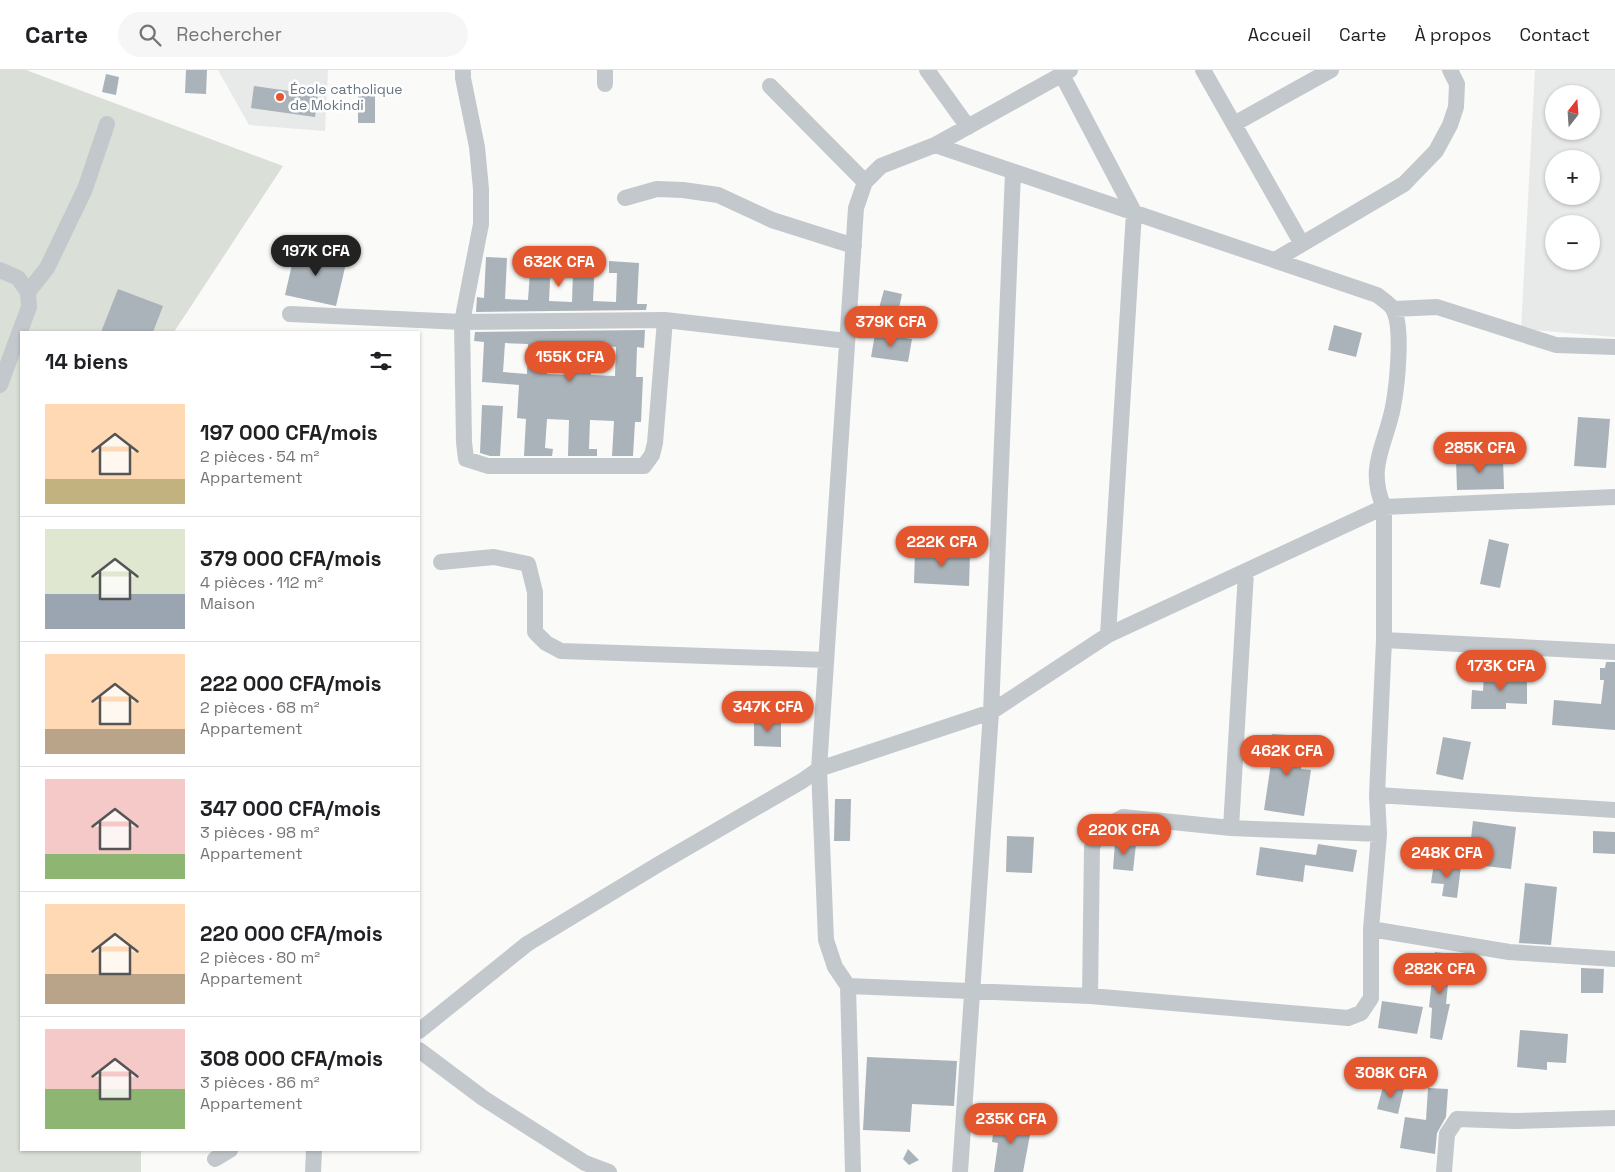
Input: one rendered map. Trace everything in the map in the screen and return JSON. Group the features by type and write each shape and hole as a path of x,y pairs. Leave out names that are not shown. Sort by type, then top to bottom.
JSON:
{"street":[{"path":"463,70 477,147 481,189 481,224 462,322 466,460 488,466 644,466 652,454 655,443 665,320"},
{"path":"928,70 968,127"},
{"path":"1203,70 1302,244"},
{"path":"1234,124 1331,70"},
{"path":"1275,260 1404,184 1436,151 1450,125 1456,107 1457,84 1450,70"},
{"path":"853,1172 848,986 835,966 826,940 819,769 856,208 864,182 882,166 936,145 1066,72 1134,212 1108,636"},
{"path":"770,86 864,182"},
{"path":"28,292 47,268 85,189 106,124"},
{"path":"848,986 1090,996 1348,1018 1361,1013 1370,998 1371,929 1378,834 1377,795 1384,640 1384,507 1378,494 1376,469 1393,407 1400,337 1394,310 1378,295 936,145"},
{"path":"960,1172 991,712 1013,172"},
{"path":"624,198 657,189 683,190 718,195 772,220 854,246"},
{"path":"0,270 18,278 28,292 29,307 20,331"},
{"path":"1394,310 1437,307 1556,345 1615,347"},
{"path":"290,314 462,322 665,320 847,340"},
{"path":"0,385 20,331"},
{"path":"420,1030 527,944 802,781 819,769 991,712 1108,636 1384,507 1615,497"},
{"path":"441,562 494,557 528,564 535,592 534,632 546,643 561,652 826,660"},
{"path":"1231,828 1246,572"},
{"path":"1384,640 1615,652"},
{"path":"1377,795 1615,810"},
{"path":"1090,996 1092,847 1100,829 1124,817 1231,828 1378,834"},
{"path":"1371,929 1509,952 1615,959"},
{"path":"420,1051 491,1103 585,1163 609,1172"},
{"path":"1444,1172 1447,1134 1457,1119 1515,1121 1615,1118"},
{"path":"215,1159 228,1151"},
{"path":"313,1172 314,1151"}],"shaded area":[{"path":"0,70 26,70 283,166 175,331 20,331 20,1151 141,1151 141,1172 0,1172"},
{"name":"École catholique de Mokindi","path":"218,70 328,70 325,131 249,125"},
{"path":"1535,70 1615,70 1615,337 1521,329"}],"building":[{"path":"186,70 207,70 206,94 185,93"},
{"path":"106,74 119,77 116,95 102,92"},
{"path":"254,86 318,95 315,117 251,108"},
{"path":"358,92 375,92 375,123 358,123"},
{"path":"296,247 347,259 336,306 285,295"},
{"path":"486,257 507,258 505,299 528,300 530,271 521,270 522,258 551,260 549,301 572,302 573,272 565,272 566,259 595,261 593,301 616,302 617,273 609,273 609,261 639,263 637,304 647,304 646,310 476,312 477,297 484,298"},
{"path":"118,289 163,306 153,331 101,331"},
{"path":"884,290 902,294 898,313 879,308"},
{"path":"1334,325 1362,333 1356,357 1328,350"},
{"path":"645,330 644,348 637,347 636,377 643,377 641,422 635,422 633,456 612,456 614,421 590,420 589,449 597,449 597,456 568,456 569,420 547,419 545,448 553,449 552,456 524,456 526,419 517,418 519,385 482,382 484,342 474,341 475,332","holes":["505,343 528,344 527,374 503,372","549,344 572,346 570,375 547,374","592,345 616,347 615,376 591,375"]},
{"path":"875,334 912,339 908,362 871,357"},
{"path":"482,405 503,406 500,456 480,453"},
{"path":"1578,417 1610,419 1606,468 1574,466"},
{"path":"1503,459 1504,489 1457,490 1456,460"},
{"path":"1489,539 1509,544 1500,588 1480,584"},
{"path":"915,551 970,554 969,586 914,583"},
{"path":"1606,662 1615,662 1615,730 1552,725 1554,700 1601,704 1604,680 1600,680 1600,668 1605,668"},
{"path":"1484,674 1527,675 1527,704 1506,703 1506,709 1471,709 1472,690 1483,691"},
{"path":"754,720 781,721 781,747 754,746"},
{"path":"1272,734 1302,736 1301,769 1311,770 1304,816 1264,810 1271,763"},
{"path":"1443,737 1471,742 1463,780 1436,774"},
{"path":"835,799 851,799 850,841 834,841"},
{"path":"1473,821 1516,827 1511,869 1468,864"},
{"path":"1593,831 1615,832 1615,854 1593,853"},
{"path":"1007,836 1034,837 1032,873 1006,872"},
{"path":"1115,842 1136,844 1133,871 1113,869"},
{"path":"1318,844 1357,850 1353,872 1305,865 1303,882 1256,875 1260,847 1316,855"},
{"path":"1434,863 1461,866 1457,898 1442,896 1444,884 1431,883"},
{"path":"1525,883 1557,887 1551,945 1519,943"},
{"path":"1435,952 1451,954 1446,1004 1450,1004 1442,1040 1430,1038 1432,1008 1429,1007"},
{"path":"1581,968 1604,969 1603,993 1581,993"},
{"path":"1382,1001 1423,1007 1417,1034 1378,1028"},
{"path":"1520,1030 1568,1034 1566,1063 1547,1062 1547,1070 1517,1067"},
{"path":"867,1057 957,1061 954,1106 912,1104 910,1132 863,1130"},
{"path":"1384,1083 1404,1088 1398,1114 1377,1109"},
{"path":"1428,1088 1448,1089 1446,1117 1437,1133 1435,1154 1400,1148 1405,1117 1426,1120"},
{"path":"995,1118 1032,1124 1023,1172 994,1172 998,1143 992,1142"},
{"path":"908,1149 919,1160 909,1165 903,1159"}],"place":[{"name":"École catholique de Mokindi","path":"280,97"}]}
